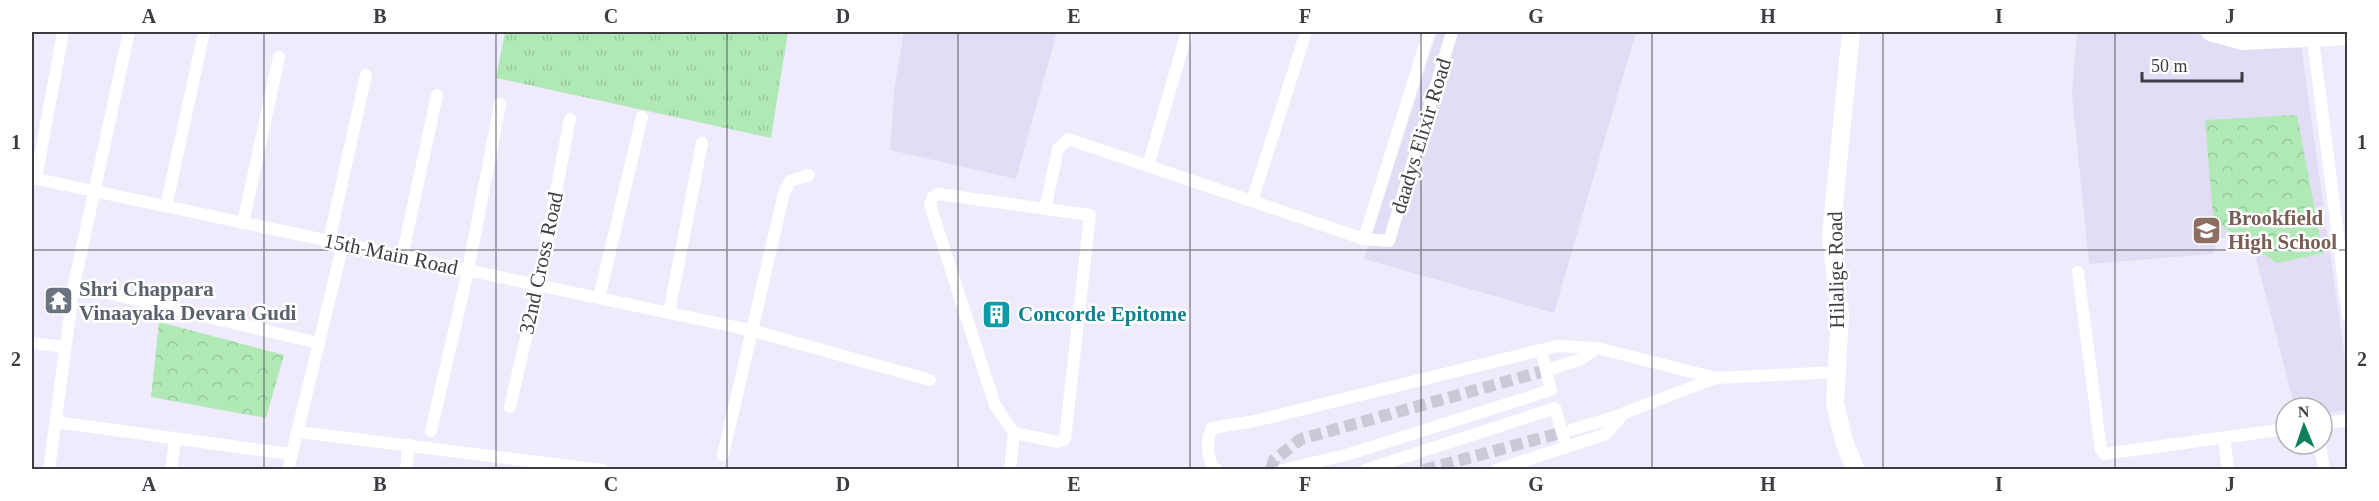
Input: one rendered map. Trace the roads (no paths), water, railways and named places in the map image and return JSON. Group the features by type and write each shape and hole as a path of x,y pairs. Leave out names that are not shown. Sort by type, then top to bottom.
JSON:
{"street":[{"path":"34,178 63,32"},
{"path":"49,470 74,285 129,32"},
{"path":"166,207 204,32"},
{"path":"1148,166 1187,32"},
{"path":"1252,201 1306,32"},
{"name":"daadys Elixir Road","path":"1429,32 1364,238 1389,241 1452,32"},
{"name":"Hilalige Road","path":"1851,32 1831,236 1840,315 1835,402 1839,424 1856,470"},
{"path":"2210,32 2243,40 2348,36"},
{"path":"2313,39 2348,316"},
{"path":"243,223 279,57"},
{"path":"329,241 366,75"},
{"path":"402,257 437,94"},
{"path":"431,431 468,270 500,104"},
{"path":"599,298 642,117"},
{"name":"32nd Cross Road","path":"510,407 538,286 570,119"},
{"path":"1045,209 1058,150 1068,139 1364,238"},
{"path":"669,313 702,143"},
{"path":"723,455 750,330 784,194 790,181 809,175"},
{"name":"15th Main Road","path":"34,178 750,330 930,380"},
{"path":"1010,470 1014,433 995,405 930,205 933,197 938,194 1090,215 1065,439 1059,442 1014,433"},
{"path":"288,470 290,454 299,432 343,244"},
{"path":"2078,273 2101,450 2104,454 2274,431"},
{"path":"74,285 318,343"},
{"path":"32,343 64,347"},
{"path":"1217,470 1212,466 1208,456 1207,438 1212,428 1255,421 1557,346 1597,348 1716,378 1836,372"},
{"path":"1551,369 1581,359 1597,348"},
{"path":"1282,470 1346,455 1551,390 1541,350"},
{"path":"1571,429 1624,413 1716,378"},
{"path":"1365,470 1555,408 1566,446"},
{"path":"1496,470 1606,434 1624,413"},
{"path":"56,422 290,454"},
{"path":"299,432 409,445 529,465 602,470"},
{"path":"2224,438 2228,470"},
{"path":"171,470 175,440"},
{"path":"406,470 409,445"}],"tunnel":[{"path":"1271,470 1274,460 1301,439 1551,369"},
{"path":"1424,470 1571,430"}],"place":[{"name":"Brookfield High School","path":"2207,230"},
{"name":"Shri Chappara Vinaayaka Devara Gudi","path":"58,301"},
{"name":"Concorde Epitome","path":"997,314"}]}
